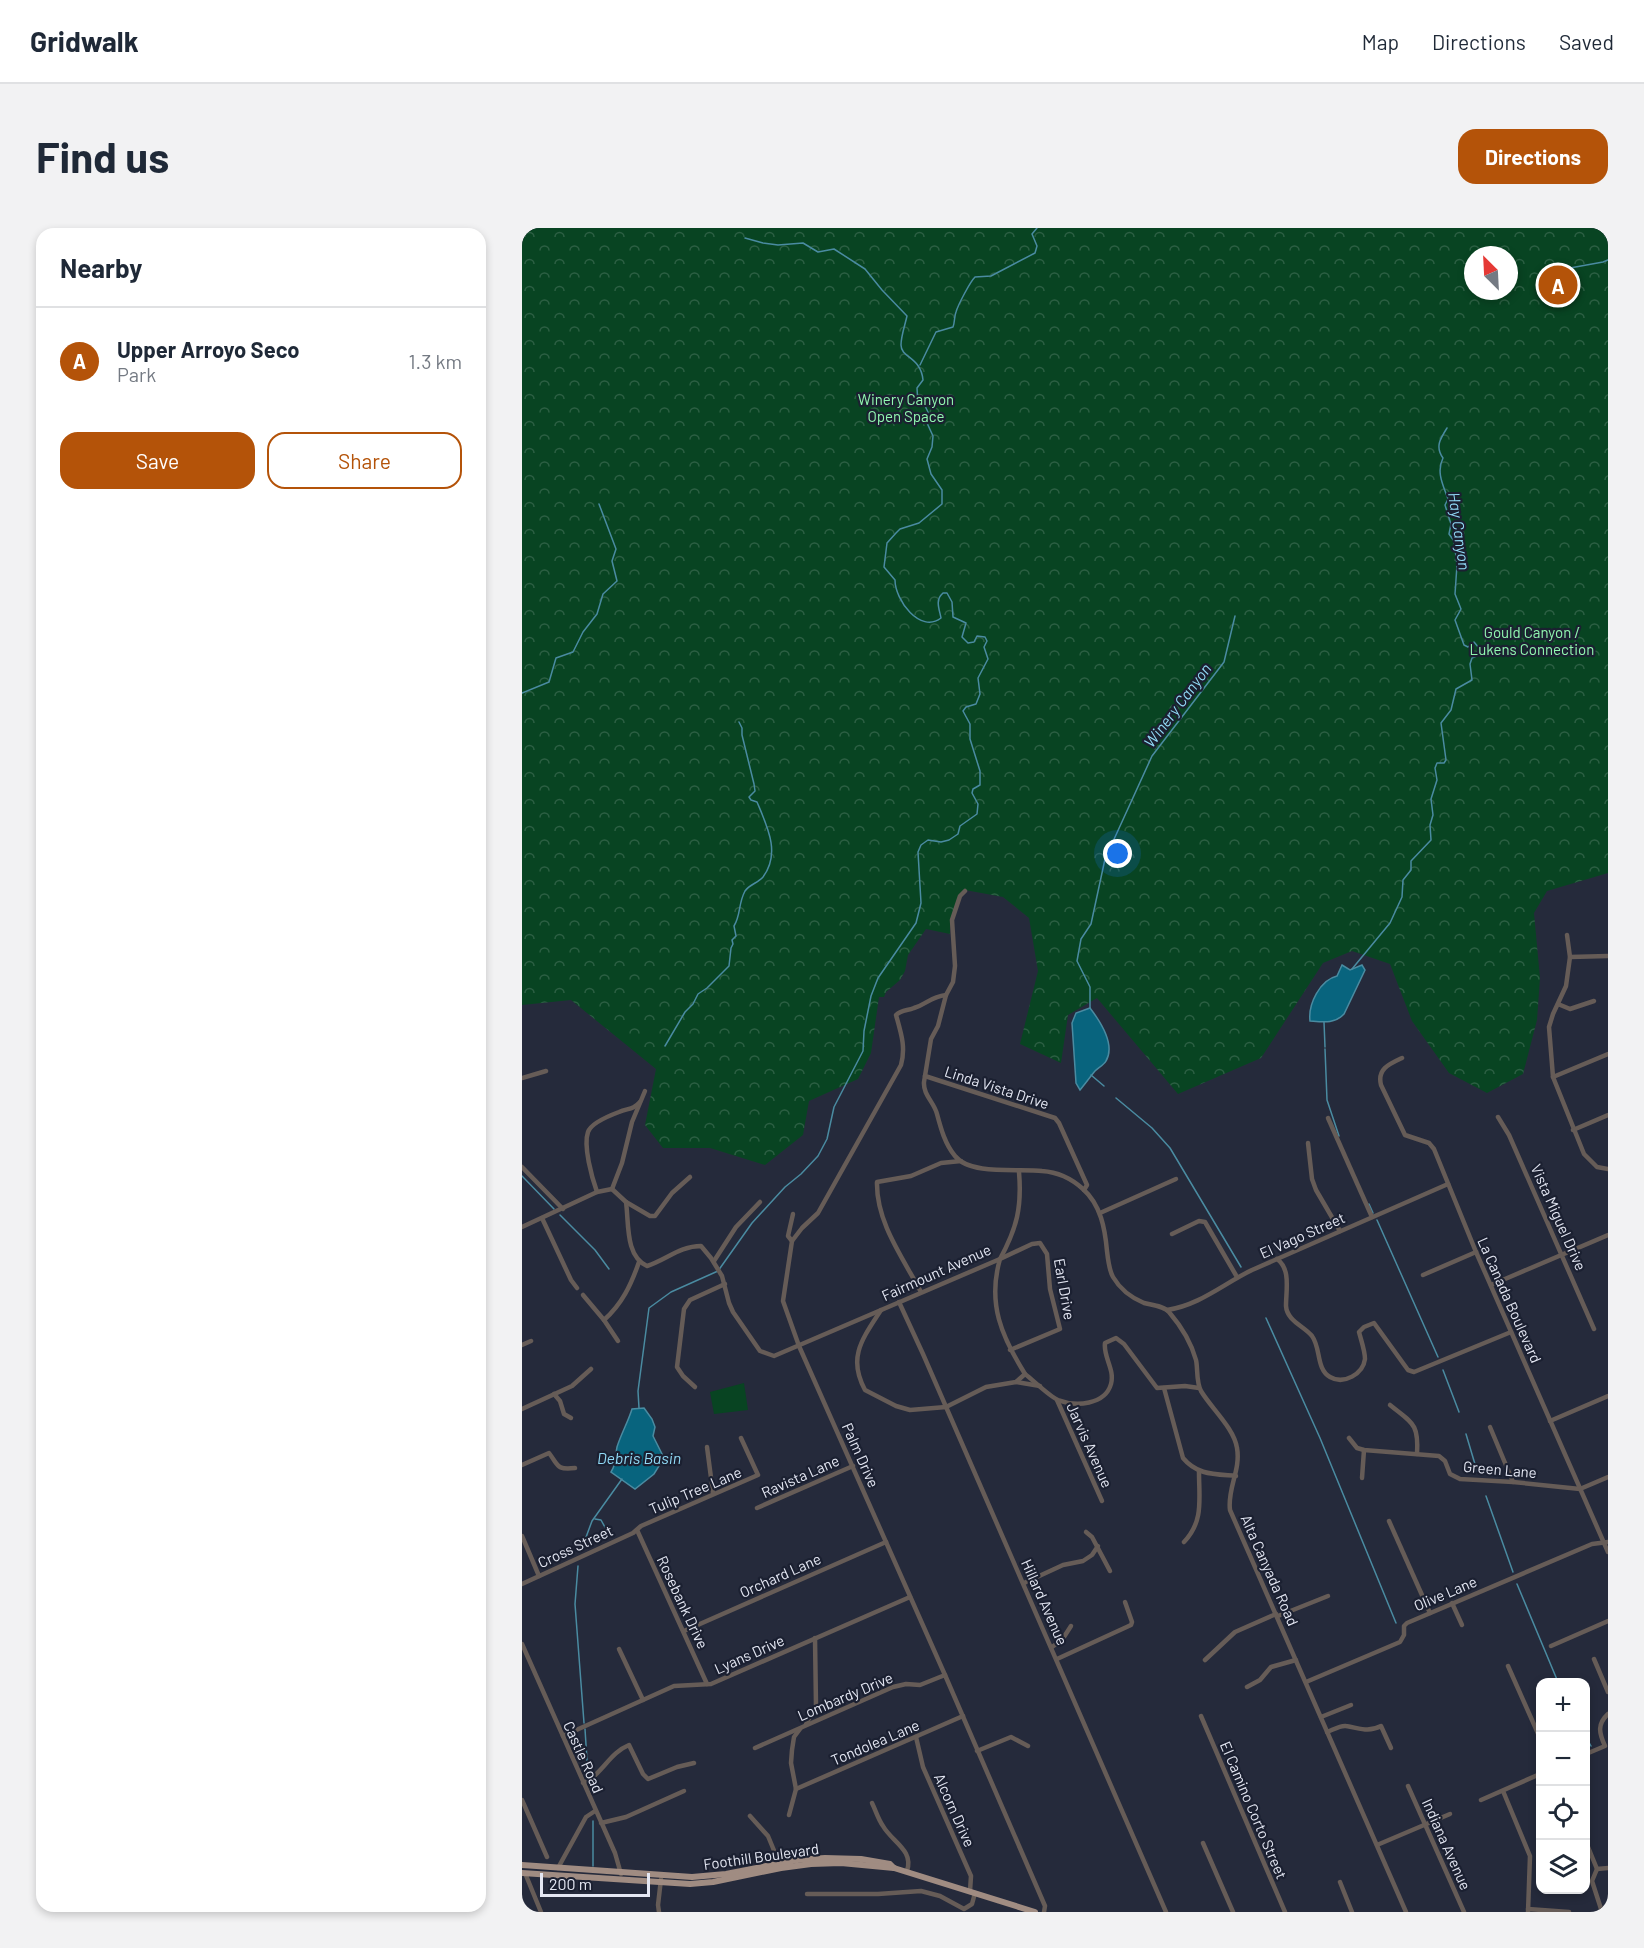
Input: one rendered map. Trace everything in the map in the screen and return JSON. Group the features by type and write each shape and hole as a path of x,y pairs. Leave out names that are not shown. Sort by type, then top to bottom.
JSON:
{"main road":[{"name":"Foothill Boulevard","path":"524,1873 622,1877 702,1884 811,1859 838,1858 890,1864 894,1868 1035,1912"},
{"name":"Foothill Boulevard","path":"523,1865 622,1877"}],"street":[{"path":"965,891 960,896 952,920 956,966 953,982 945,995 942,1016 931,1039 923,1089 934,1104 943,1135 955,1157 961,1161 995,1170 1051,1172 1072,1181 1084,1190 1100,1213 1105,1231 1109,1267 1113,1277 1130,1296 1167,1310"},
{"path":"1567,935 1570,957 1566,986 1552,1014 1549,1027 1552,1077 1587,1160 1597,1167 1608,1169"},
{"path":"1570,957 1608,956"},
{"path":"792,1241 818,1213 901,1065 904,1042 896,1015 916,1008 934,997 945,995"},
{"path":"1558,1004 1570,1009 1594,1001"},
{"path":"1552,1077 1608,1054"},
{"name":"La Canada Boulevard","path":"1402,1058 1389,1064 1381,1072 1381,1085 1400,1126 1408,1137 1431,1145 1550,1421 1606,1542 1608,1552"},
{"path":"522,1078 546,1071"},
{"name":"Linda Vista Drive","path":"925,1076 1055,1118 1083,1173 1087,1185 1084,1190"},
{"path":"612,1189 622,1163 632,1122 645,1091"},
{"path":"597,1192 590,1172 588,1132 592,1126 620,1112 634,1108 640,1102"},
{"path":"1573,1130 1608,1115"},
{"name":"Vista Miguel Drive","path":"1498,1117 1509,1135 1594,1329"},
{"path":"1328,1118 1372,1217"},
{"path":"1308,1143 1312,1179 1316,1190 1340,1231"},
{"path":"921,1292 887,1228 878,1205 877,1182 911,1176 941,1163 961,1161"},
{"path":"522,1167 563,1209"},
{"name":"Fairmount Avenue","path":"715,1264 726,1284 730,1307 760,1351 774,1356 1000,1259 1019,1214 1019,1172"},
{"path":"612,1189 626,1202 650,1216 655,1216 672,1193 690,1177"},
{"path":"1100,1213 1176,1179"},
{"name":"El Vago Street","path":"1167,1310 1183,1308 1203,1299 1237,1277 1448,1184"},
{"path":"522,1227 597,1192 612,1189"},
{"path":"626,1202 633,1254 639,1262 647,1266 690,1246 700,1246 715,1264 736,1227 760,1202"},
{"name":"Palm Drive","path":"793,1214 788,1236 792,1241 783,1301 799,1346 963,1716 1045,1906 1044,1912"},
{"path":"542,1218 577,1288"},
{"path":"1172,1234 1199,1221 1206,1222 1237,1277"},
{"path":"1491,1286 1608,1235"},
{"name":"Earl Drive","path":"1000,1259 1032,1244 1040,1243 1047,1254 1050,1289 1060,1329 1010,1350"},
{"path":"1423,1275 1476,1252"},
{"path":"1000,1259 995,1294 996,1311 1003,1336 1025,1374 1057,1400 1082,1404 1103,1397 1110,1385 1111,1376 1104,1350 1106,1343 1116,1338 1124,1344 1157,1388 1185,1386 1199,1388"},
{"path":"1277,1259 1283,1263 1286,1270 1286,1310 1312,1337 1323,1372 1331,1378 1344,1380 1354,1377 1362,1368 1365,1358 1359,1332 1374,1323 1408,1370 1413,1372 1511,1332"},
{"path":"604,1320 617,1309 630,1287 639,1262"},
{"path":"695,1387 677,1367 684,1309 690,1299 726,1284"},
{"path":"583,1295 618,1341"},
{"name":"Hillard Avenue","path":"899,1302 1167,1912"},
{"path":"881,1310 860,1344 856,1371 865,1390 896,1406 910,1410 946,1407 986,1387 1016,1382 1041,1386"},
{"name":"Alta Canyada Road","path":"1167,1310 1189,1340 1196,1361 1199,1388 1236,1443 1238,1455 1236,1476 1228,1499 1230,1510 1406,1912"},
{"path":"522,1345 531,1341"},
{"path":"522,1409 572,1386 591,1369"},
{"path":"1016,1382 1025,1374"},
{"path":"1164,1388 1183,1458 1199,1472 1236,1476"},
{"path":"554,1394 560,1401 564,1414 571,1418"},
{"path":"1550,1421 1608,1396"},
{"name":"Jarvis Avenue","path":"1057,1400 1102,1501"},
{"path":"1390,1405 1416,1428 1417,1454"},
{"path":"1490,1427 1513,1482"},
{"name":"Tulip Tree Lane","path":"637,1530 641,1526 713,1493 758,1475 741,1438"},
{"path":"1349,1438 1357,1448 1364,1450 1362,1478"},
{"path":"707,1447 713,1493"},
{"name":"Green Lane","path":"1364,1450 1441,1457 1454,1477 1580,1489 1608,1477"},
{"path":"522,1465 549,1453 557,1467 562,1470 575,1468"},
{"name":"Ravista Lane","path":"758,1508 853,1466"},
{"path":"1184,1542 1193,1532 1199,1519 1199,1472"},
{"path":"1389,1521 1430,1613"},
{"name":"Cross Street","path":"522,1584 637,1530"},
{"name":"Rosebank Drive","path":"637,1530 707,1684"},
{"path":"1086,1532 1098,1546 1110,1571"},
{"path":"522,1536 539,1576"},
{"name":"Orchard Lane","path":"684,1631 886,1542"},
{"name":"Olive Lane","path":"1306,1682 1400,1642 1404,1635 1405,1623 1592,1544 1606,1542"},
{"path":"1024,1583 1063,1565 1083,1560 1092,1555 1098,1546"},
{"path":"1205,1659 1236,1632 1328,1596"},
{"name":"Lyans Drive","path":"562,1736 674,1686 707,1684 910,1597"},
{"path":"1057,1659 1131,1625 1125,1602"},
{"path":"1452,1603 1462,1625"},
{"path":"1551,1646 1608,1621"},
{"path":"1052,1647 1062,1640 1071,1626"},
{"path":"789,1815 796,1789 791,1763 795,1735 811,1717 816,1706 815,1638"},
{"name":"Castle Road","path":"522,1644 601,1823 622,1877"},
{"path":"619,1649 643,1700"},
{"path":"1594,1659 1608,1692"},
{"path":"1247,1687 1260,1680 1271,1667 1296,1660"},
{"path":"1509,1666 1537,1732"},
{"name":"Lombardy Drive","path":"755,1748 893,1687 906,1684 920,1685 945,1675"},
{"path":"1320,1717 1351,1705"},
{"path":"1608,1714 1599,1728 1608,1754"},
{"name":"Tondolea Lane","path":"796,1789 963,1716"},
{"name":"El Camino Corto Street","path":"1201,1716 1285,1912"},
{"path":"1327,1732 1344,1726 1364,1730 1374,1730 1381,1726 1390,1748"},
{"name":"Alcorn Drive","path":"916,1737 923,1767 971,1876 973,1892"},
{"path":"977,1750 1011,1737 1028,1746"},
{"path":"583,1783 594,1777 616,1752 629,1745 643,1774 648,1779 677,1767 694,1763"},
{"path":"1590,1752 1605,1746"},
{"path":"1481,1800 1536,1776"},
{"name":"Indiana Avenue","path":"1408,1786 1464,1912"},
{"path":"601,1823 626,1817 684,1791"},
{"path":"1503,1791 1530,1856 1528,1910 1569,1912"},
{"path":"522,1800 547,1857"},
{"path":"872,1803 884,1828 909,1857 907,1871"},
{"path":"558,1868 586,1817 595,1811"},
{"path":"1377,1845 1450,1814"},
{"path":"750,1816 768,1836 780,1866"},
{"path":"1203,1843 1233,1912"},
{"path":"1590,1852 1597,1869 1592,1881 1602,1912"},
{"path":"523,1865 524,1873 541,1912"},
{"path":"1597,1869 1608,1868"},
{"path":"660,1912 658,1905 661,1880"},
{"path":"1340,1882 1352,1912"},
{"path":"807,1894 878,1894 921,1891 940,1896 964,1909 972,1904 973,1892"}],"green space":[{"path":"522,228 1608,228 1608,873 1547,891 1534,913 1540,978 1537,1020 1523,1074 1487,1093 1449,1073 1412,1021 1390,964 1352,951 1323,963 1261,1058 1178,1094 1097,998 1068,1015 1061,1063 1020,1044 1038,971 1029,918 1003,897 965,890 950,927 950,934 926,929 908,955 905,971 900,980 886,992 884,997 879,997 871,1053 858,1079 809,1101 803,1135 765,1165 710,1148 663,1148 645,1125 656,1069 571,1000 522,1005"},
{"path":"744,1383 748,1410 714,1414 710,1392"}],"water":[{"path":"1342,965 1350,970 1362,965 1365,970 1344,1014 1333,1021 1310,1021 1311,1007 1316,994 1325,982 1337,976"},
{"path":"1090,1008 1106,1033 1109,1054 1105,1062 1080,1090 1076,1083 1072,1023 1076,1013"},
{"name":"Debris Basin","path":"644,1408 652,1419 655,1427 653,1436 664,1458 654,1474 635,1489 611,1472 617,1447 632,1409"}],"waterway":[{"path":"920,365 936,332 953,327 959,304 975,277 991,276 1035,253 1037,246 1032,234 1037,228"},
{"path":"639,1408 638,1391 649,1308 671,1292 718,1271 752,1223 818,1156 827,1139 834,1107 863,1051 864,1031 871,996 878,978 916,923 921,903 918,852 921,845 928,840 941,842 949,840 958,834 960,826 977,814 978,804 972,793 973,789 980,785 980,771 970,739 970,724 963,711 966,707 976,704 980,694 978,678 988,659 984,647 987,641 985,637 977,636 974,642 968,643 962,637 966,623 953,617 952,602 947,593 943,593 938,601 941,618 933,622 925,622 917,618 904,605 899,597 895,580 884,567 887,543 896,533 900,529 919,523 942,504 942,490 931,474 927,459 932,447 933,436 927,423 928,412 925,406 918,404 917,388 923,380 921,372 915,362 904,353 901,345 907,316 865,269 834,249 818,252 803,243 778,245 745,238"},
{"path":"1561,266 1570,268 1608,260"},
{"name":"Hay Canyon","path":"1352,969 1390,923 1402,897 1403,880 1411,870 1411,861 1431,840 1430,825 1433,815 1431,799 1437,780 1435,768 1437,763 1444,763 1446,760 1441,723 1451,710 1456,689 1472,680 1470,664 1472,658 1479,655 1479,648 1474,642 1468,647 1464,645 1455,620 1461,609 1455,594 1457,565 1454,541 1449,534 1451,524 1445,505 1448,499 1441,478 1440,468 1443,458 1439,450 1441,439 1447,428"},
{"path":"522,693 549,682 556,658 573,652 583,632 597,614 603,594 617,581 612,561 616,549 599,504"},
{"name":"Winery Canyon","path":"1090,1008 1090,987 1077,961 1081,939 1091,924 1105,859 1152,756 1224,662 1235,616"},
{"path":"665,1046 698,994 729,966 732,940 736,936 734,926 743,896 747,889 763,877 771,859 772,849 765,820 757,802 749,797 755,791 739,722"},
{"path":"1324,1022 1325,1047"},
{"path":"1325,1049 1327,1100 1339,1136"},
{"path":"1091,1075 1104,1086"},
{"path":"1116,1098 1152,1128 1170,1148 1241,1267"},
{"path":"522,1176 554,1209"},
{"path":"1369,1204 1373,1213"},
{"path":"560,1215 595,1250 609,1269"},
{"path":"1377,1220 1438,1357"},
{"path":"1266,1318 1320,1438 1396,1623"},
{"path":"1443,1370 1459,1412"},
{"path":"1466,1434 1477,1471"},
{"path":"582,1548 592,1521 622,1479"},
{"path":"1486,1496 1513,1572"},
{"path":"595,1519 601,1520 606,1529"},
{"path":"578,1566 575,1604 584,1723"},
{"path":"1517,1584 1556,1678"},
{"path":"585,1729 588,1776"},
{"path":"593,1821 593,1866"}],"place":[{"name":"Upper Arroyo Seco","path":"1558,285"}],"park label":[{"name":"Winery Canyon Open Space","path":"906,408"},
{"name":"Gould Canyon / Lukens Connection","path":"1532,640"}]}
